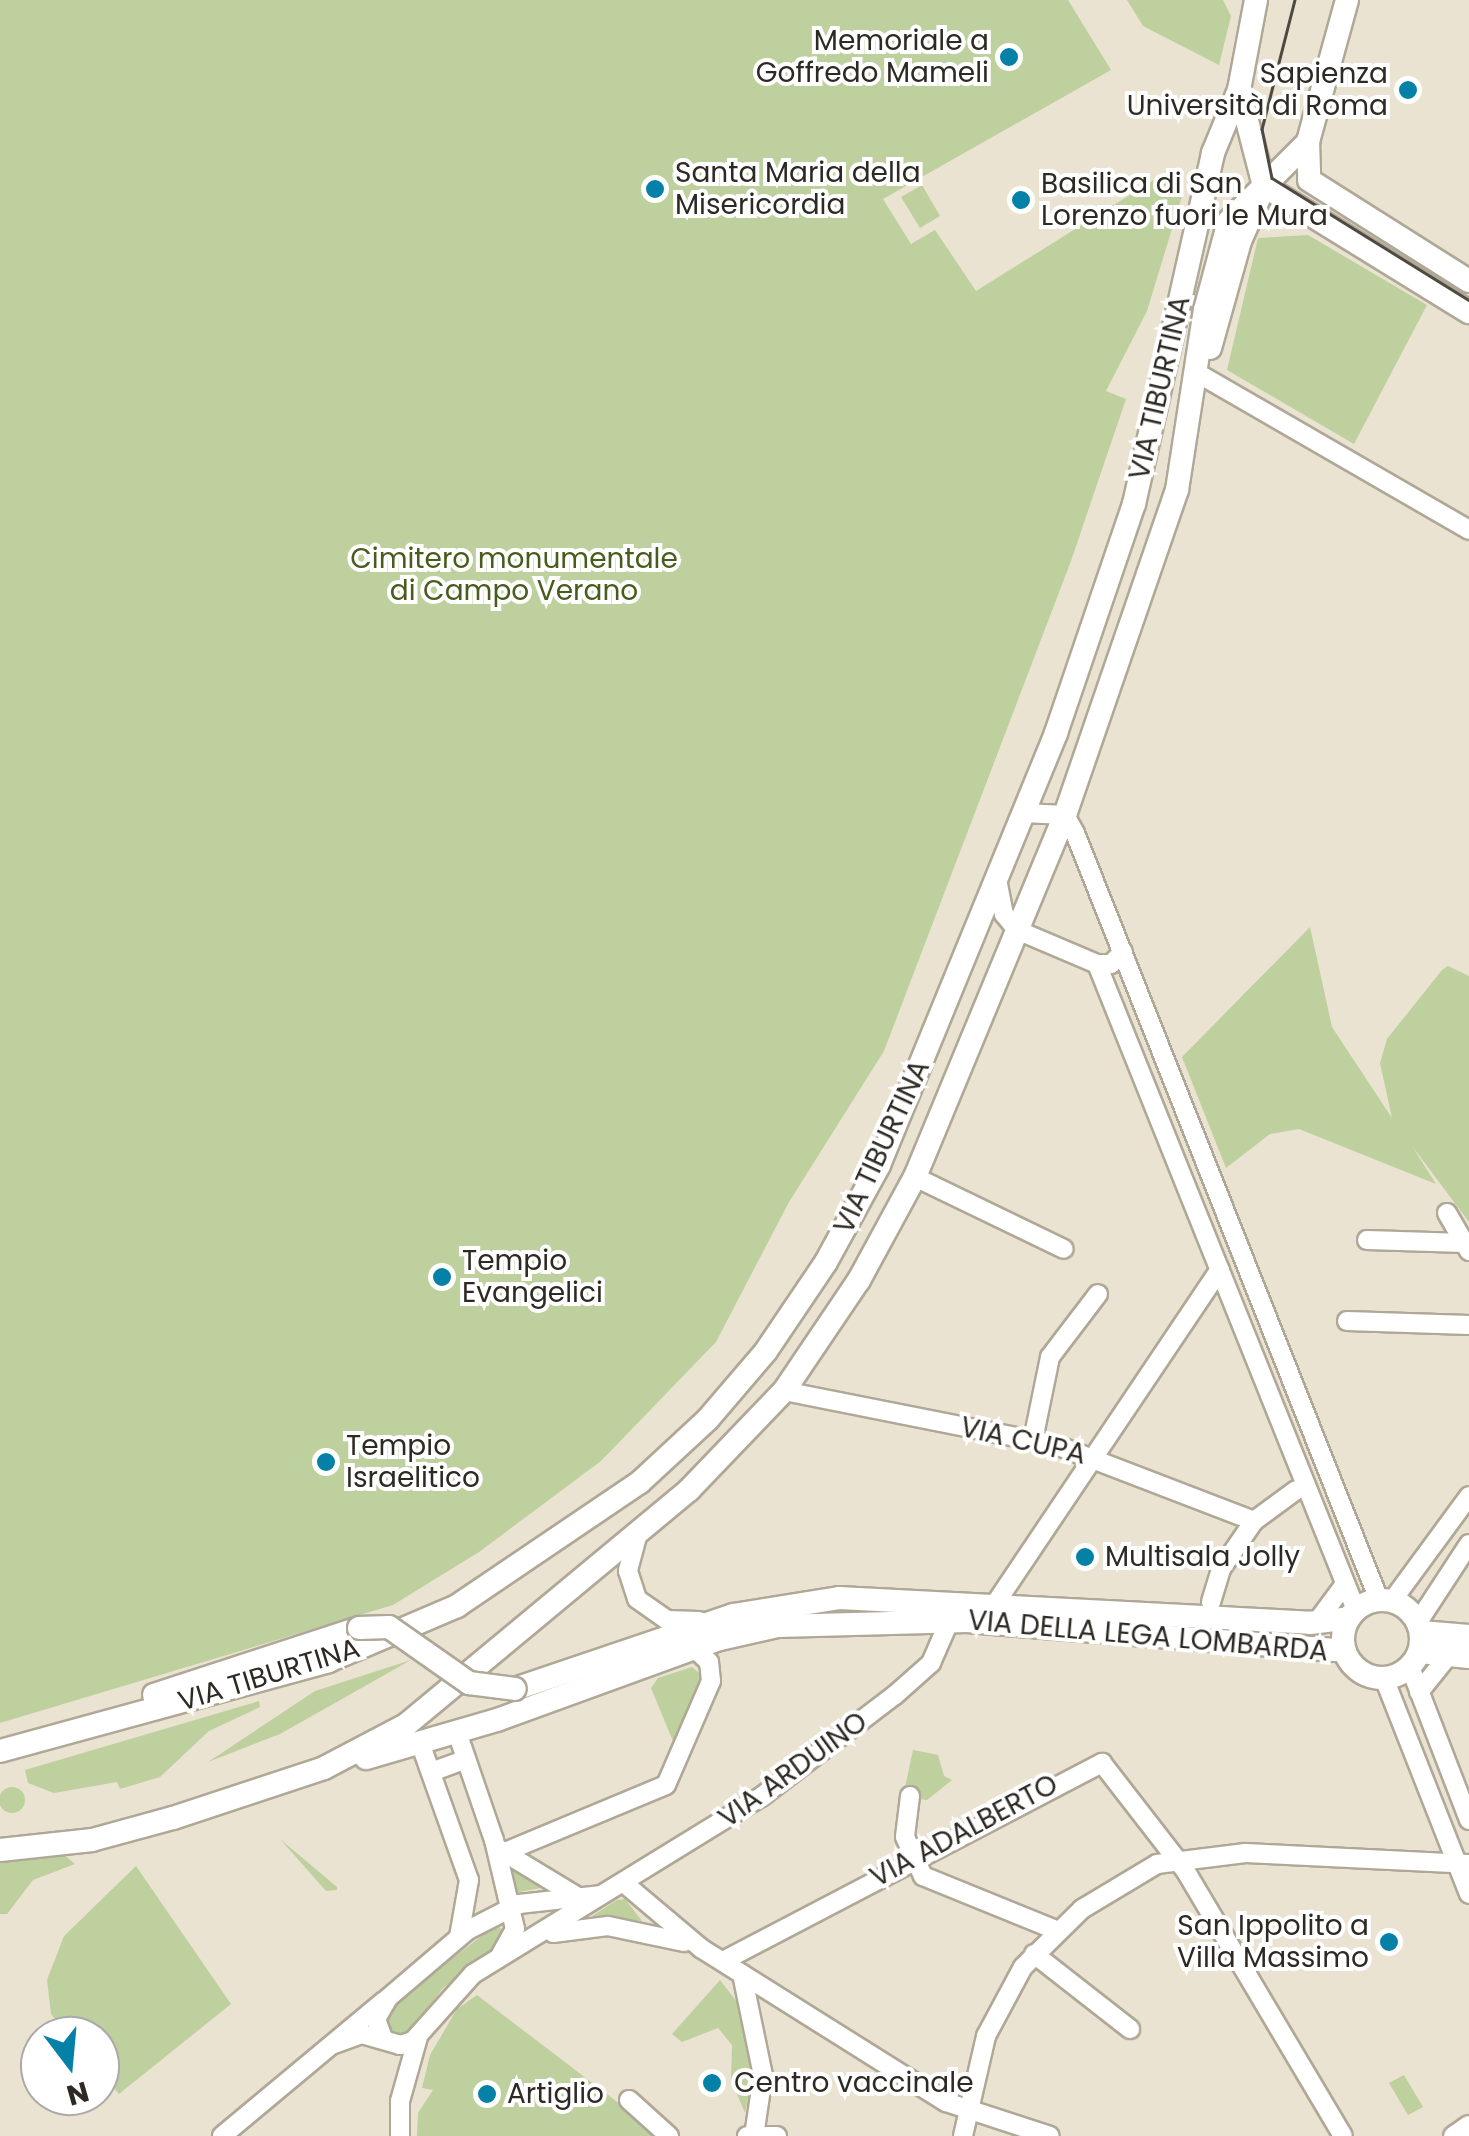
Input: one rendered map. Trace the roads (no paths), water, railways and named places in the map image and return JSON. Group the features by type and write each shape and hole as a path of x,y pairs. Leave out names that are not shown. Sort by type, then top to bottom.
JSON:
{"main road":[{"path":"1256,0 1240,90 1264,186 1311,220 1469,312"},
{"path":"1331,0 1338,24"},
{"path":"1347,0 1308,142 1312,186 1469,281"},
{"name":"VIA TIBURTINA","path":"0,1751 310,1666 426,1620 519,1568 639,1484 740,1384 826,1262 894,1132 1024,813 1126,530 1214,153 1240,90"},
{"name":"VIA TIBURTINA","path":"0,1850 121,1834 324,1768 442,1701 703,1478 784,1391 850,1294 915,1177 1064,815 1156,560 1187,454 1204,310 1228,221 1237,205 1264,186 1308,142"},
{"name":"VIA DELLA LEGA LOMBARDA","path":"324,1768 497,1720 790,1615 879,1596 954,1610 990,1612 1316,1623 1353,1614"},
{"path":"1419,1635 1384,1678 1360,1672 1345,1651 1353,1614 1386,1601 1419,1635 1462,1646"},
{"name":"VIA DELLA LEGA LOMBARDA","path":"990,1612 1345,1651"},
{"name":"VIA DELLA LEGA LOMBARDA","path":"359,1628 392,1628 469,1683 515,1689 733,1615 790,1615"},
{"name":"VIA TIBURTINA","path":"0,1751 359,1628"}],"street":[{"path":"1199,374 1469,530"},
{"path":"1024,813 1064,815 1324,1458 1386,1601 1469,1496"},
{"path":"997,877 1004,914 1017,930 1097,964 1114,962 1122,952"},
{"path":"1097,964 1299,1467 1353,1614"},
{"path":"915,1177 1064,1249"},
{"path":"1196,1208 1220,1198"},
{"path":"1447,1213 1467,1247"},
{"path":"1367,1240 1467,1247"},
{"path":"990,1612 1220,1268"},
{"path":"1033,1440 1050,1357 1098,1294"},
{"path":"1346,1321 1469,1325"},
{"name":"VIA CUPA","path":"784,1391 1033,1440 1094,1456 1254,1521"},
{"path":"1299,1467 1324,1458"},
{"path":"1211,1602 1221,1569 1254,1521 1296,1490"},
{"path":"639,1532 628,1577 648,1610 676,1622 733,1615"},
{"path":"1469,1544 1419,1635 1419,1692 1469,1820"},
{"path":"1316,1623 1345,1584"},
{"name":"VIA ARDUINO","path":"489,1964 765,1794 932,1663 954,1610"},
{"path":"1419,1635 1462,1646 1419,1692"},
{"path":"500,1850 664,1788 712,1676 710,1662 694,1648"},
{"path":"1384,1678 1463,1864 1469,1894"},
{"path":"334,2044 362,2034 405,2045 418,2037 455,1988 489,1964 514,1938 500,1850 460,1738"},
{"path":"422,1752 469,1880 458,1937"},
{"path":"431,1772 466,1758"},
{"name":"VIA ADALBERTO","path":"723,1961 1096,1762 1110,1770 1175,1857"},
{"path":"910,1796 904,1832 912,1859 924,1876 1056,1930"},
{"path":"500,1850 578,1897"},
{"path":"963,2136 986,2036 1034,1954 1056,1930 1104,1894 1175,1857 1463,1864"},
{"path":"1175,1857 1343,2136"},
{"path":"222,2136 458,1937 509,1908 616,1889 702,1949 966,2112 1050,2136"},
{"path":"533,1939 608,1926 702,1949"},
{"path":"1034,1954 1130,2029"},
{"path":"742,1974 763,2075 752,2135 778,2136"},
{"path":"383,2038 376,2018 388,1998"},
{"path":"400,2136 400,2101 418,2037"},
{"path":"629,2100 669,2136"},
{"path":"1453,2136 1469,2125"}],"tram line":[{"path":"1295,0 1262,129 1272,178 1469,300"}],"place":[{"name":"Memoriale a Goffredo Mameli","path":"1009,57"},
{"name":"Sapienza Università di Roma","path":"1408,90"},
{"name":"Santa Maria della Misericordia","path":"655,189"},
{"name":"Basilica di San Lorenzo fuori le Mura","path":"1021,200"},
{"name":"Tempio Evangelici","path":"442,1277"},
{"name":"Tempio Israelitico","path":"326,1462"},
{"name":"Multisala Jolly","path":"1085,1557"},
{"name":"San Ippolito a Villa Massimo","path":"1389,1942"},
{"name":"Centro vaccinale","path":"712,2083"},
{"name":"Artiglio","path":"487,2094"}],"park label":[{"name":"Cimitero monumentale di Campo Verano","path":"514,575"}]}
